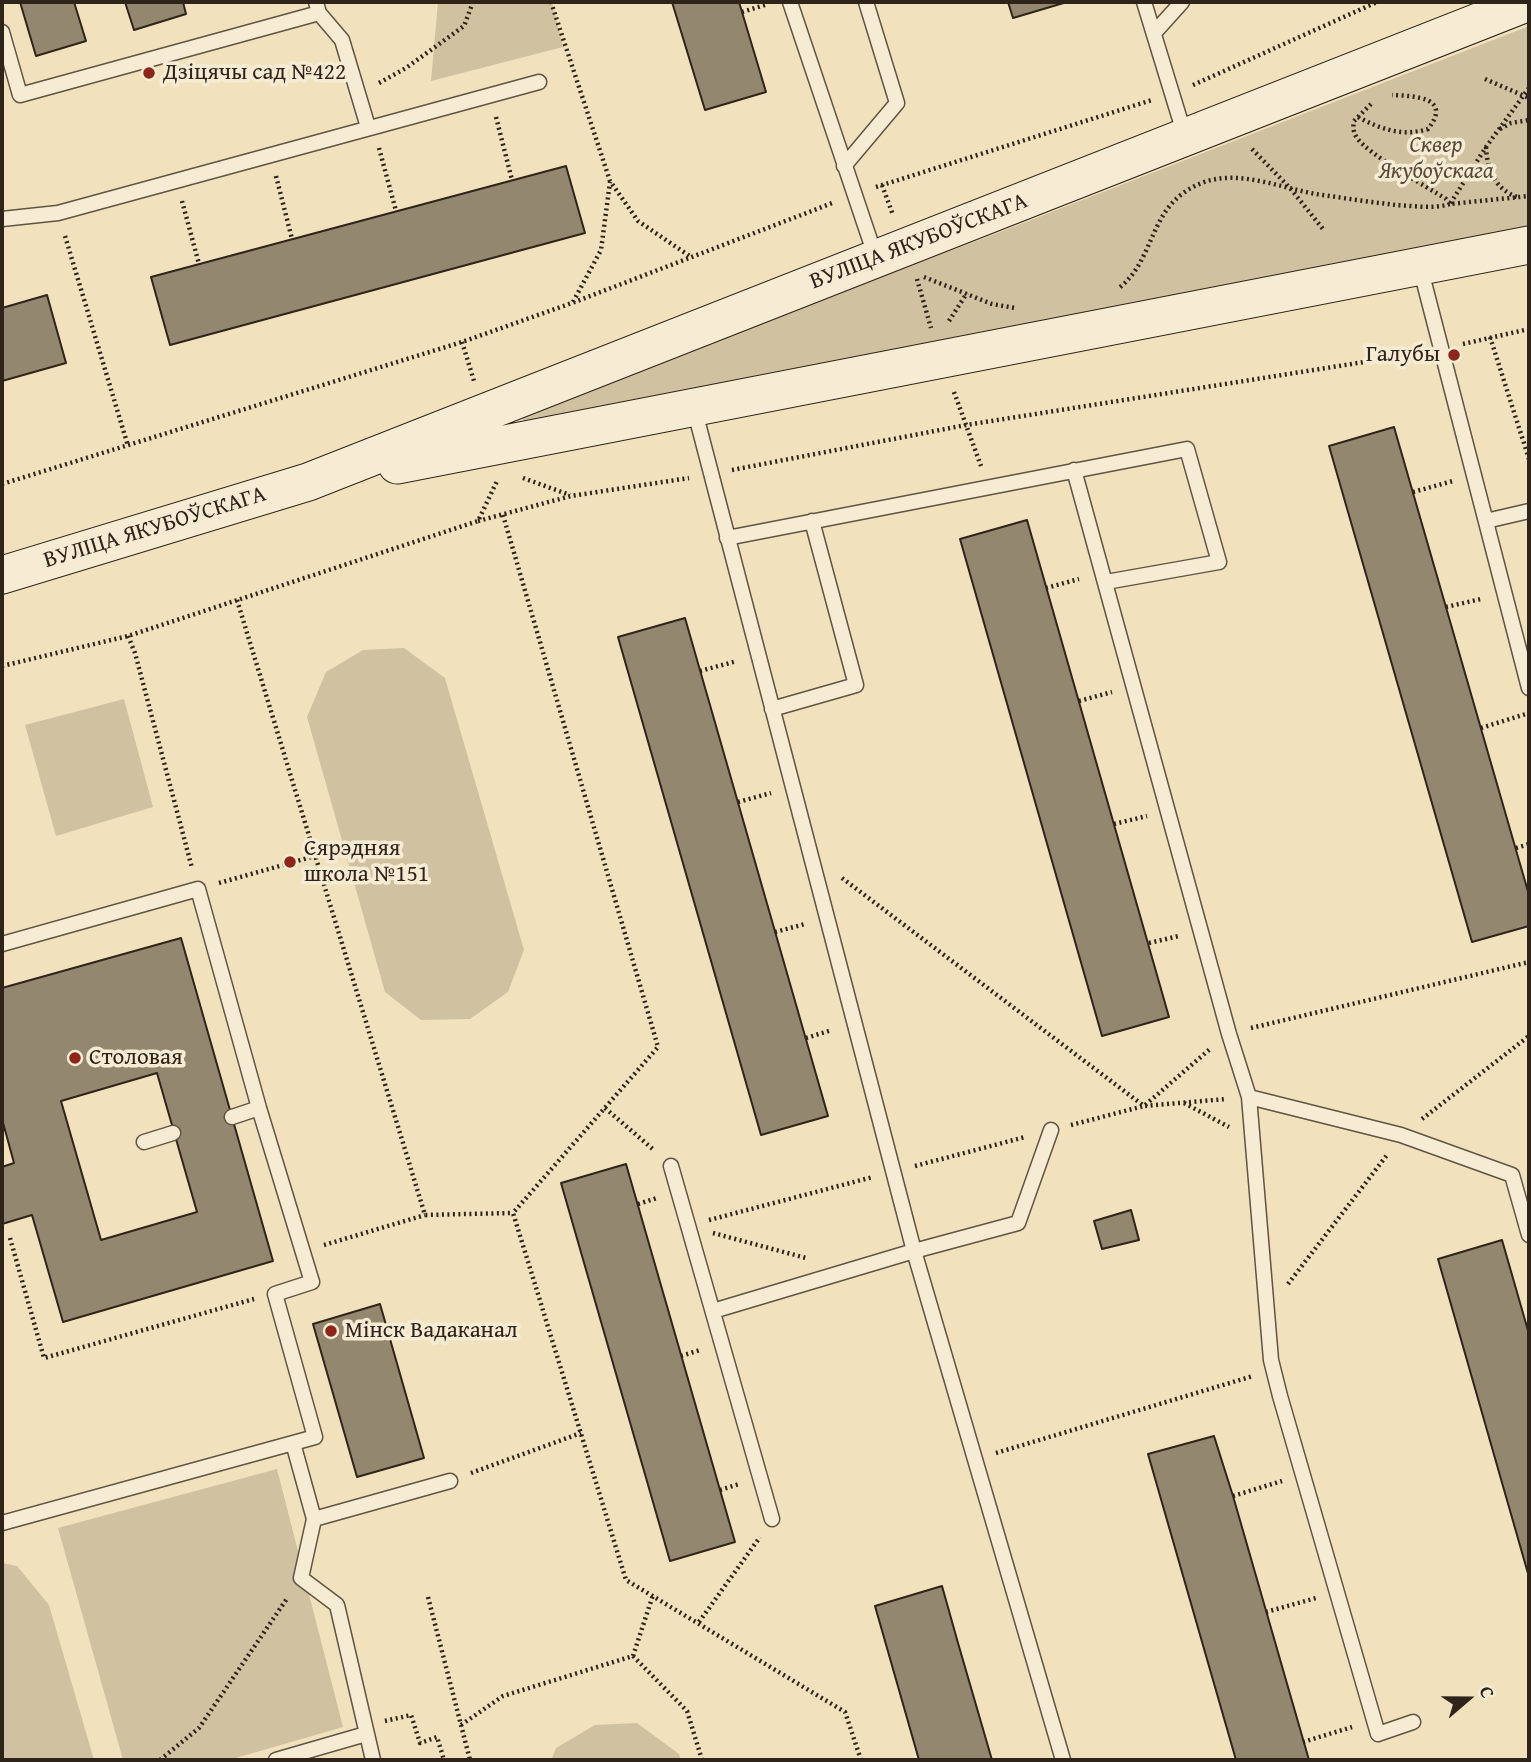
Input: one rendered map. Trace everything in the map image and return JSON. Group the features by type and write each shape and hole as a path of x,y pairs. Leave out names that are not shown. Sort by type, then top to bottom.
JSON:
{"main road":[{"name":"ВУЛІЦА ЯКУБОЎСКАГА","path":"2,575 308,482 1185,137 1477,17 1529,2"},
{"name":"ВУЛІЦА ЯКУБОЎСКАГА","path":"308,482 694,407 939,350 1420,266 1529,244"}],"lane":[{"path":"790,2 876,259"},
{"path":"844,166 897,103 866,2"},
{"path":"1144,2 1185,137"},
{"path":"1154,33 1182,2"},
{"path":"2,32 20,95 317,7 342,40 368,127"},
{"path":"2,219 58,213 540,82"},
{"path":"1420,266 1529,688"},
{"path":"694,407 914,1251 1063,1760"},
{"path":"727,538 1187,449 1219,562 1105,578"},
{"path":"1074,470 1228,1034 1249,1097 1271,1360 1302,1475 1378,1734 1413,1722"},
{"path":"1486,521 1529,511"},
{"path":"772,709 856,685 812,521"},
{"path":"2,944 198,889 259,1108 312,1282 275,1293 314,1437 2,1523"},
{"path":"1249,1097 1401,1135 1512,1175 1529,1236"},
{"path":"232,1117 259,1108"},
{"path":"713,1311 1018,1223 1051,1130"},
{"path":"144,1142 173,1133"},
{"path":"670,1166 772,1519"},
{"path":"293,1443 314,1519 301,1578 337,1605 373,1760"},
{"path":"314,1519 450,1480"},
{"path":"276,1760 366,1734"}],"path":[{"path":"358,95 406,68 464,26 473,2"},
{"path":"551,2 610,181 638,221 692,257"},
{"path":"743,12 774,2"},
{"path":"2,484 462,342 572,303 856,194 1173,94 1377,2"},
{"path":"1485,79 1527,96"},
{"path":"1450,204 1486,147 1527,96 1529,88"},
{"path":"491,95 512,180"},
{"path":"1357,117 1388,130 1406,133 1428,129 1434,121 1436,111 1433,103 1425,98 1392,95 1385,97"},
{"path":"1378,99 1354,121 1353,130 1358,139 1450,204"},
{"path":"1499,129 1511,123 1529,120"},
{"path":"368,127 378,145 396,211"},
{"path":"1486,147 1486,160 1491,175 1507,193 1518,197"},
{"path":"1252,149 1290,188 1323,229"},
{"path":"270,155 292,239"},
{"path":"1117,289 1138,268 1159,221 1181,194 1196,186 1234,177 1251,178 1328,195 1416,207 1529,196"},
{"path":"176,180 199,264"},
{"path":"572,303 601,250 610,181"},
{"path":"58,213 128,446"},
{"path":"989,486 939,350 916,274 992,304 1024,308"},
{"path":"939,350 967,293"},
{"path":"2,666 128,636 478,521 571,496 710,474 966,425 1441,349 1529,329"},
{"path":"1490,337 1529,459"},
{"path":"478,521 502,471"},
{"path":"1413,492 1473,474"},
{"path":"514,475 571,496"},
{"path":"349,1237 425,1215 513,1213 658,1047 503,515"},
{"path":"1046,587 1105,578"},
{"path":"1446,607 1504,593"},
{"path":"237,600 425,1215"},
{"path":"128,636 135,653 198,889 315,856"},
{"path":"700,671 758,655"},
{"path":"1079,701 1134,686"},
{"path":"1481,728 1529,713"},
{"path":"738,803 793,787"},
{"path":"1114,824 1168,811"},
{"path":"1516,848 1529,844"},
{"path":"811,855 1144,1106 1249,1097"},
{"path":"1183,1102 1253,1139"},
{"path":"604,1108 650,1146"},
{"path":"513,1213 626,1580 845,1712 861,1760"},
{"path":"10,1238 44,1358 275,1293"},
{"path":"450,1480 581,1433"},
{"path":"1233,1496 1302,1475"},
{"path":"699,1622 772,1519"},
{"path":"160,1760 199,1728 301,1578"},
{"path":"1266,1612 1336,1592"},
{"path":"633,1656 653,1595"},
{"path":"428,1597 470,1760"},
{"path":"461,1726 503,1696 633,1656"},
{"path":"633,1656 687,1711 702,1760"},
{"path":"396,1718 411,1715 420,1743 437,1737 444,1760"},
{"path":"1303,1742 1373,1720"}],"green space":[{"path":"438,2 552,2 563,47 431,81"},
{"name":"Сквер Якубоўскага","path":"1529,26 1529,235 524,421 521,414 1026,222"},
{"path":"404,648 445,678 524,950 508,992 470,1019 421,1020 385,992 307,717 326,672 363,650"},
{"path":"124,699 153,807 56,836 25,725"},
{"path":"277,1469 343,1727 229,1760 123,1760 58,1528"},
{"path":"2,1563 17,1566 49,1605 94,1760 2,1760"},
{"path":"637,1723 679,1754 681,1760 551,1760 556,1748 595,1725"}],"building":[{"path":"20,2 74,2 86,41 36,56"},
{"path":"125,2 183,2 186,14 134,30"},
{"path":"672,2 739,2 766,92 705,110"},
{"path":"1008,2 1067,2 1013,18"},
{"path":"566,166 585,233 170,345 151,277"},
{"path":"47,295 66,363 2,381 2,308"},
{"path":"1394,427 1529,895 1529,926 1472,942 1329,446"},
{"path":"1027,520 1169,1017 1102,1036 960,539"},
{"path":"685,618 828,1116 761,1135 618,637"},
{"path":"181,938 273,1261 63,1322 32,1215 2,1224 2,1167 14,1163 2,1119 2,988","holes":["157,1073 197,1212 101,1240 61,1101"]},
{"path":"626,1164 735,1542 670,1561 561,1183"},
{"path":"1131,1210 1139,1240 1102,1249 1094,1221"},
{"path":"1502,1240 1529,1334 1529,1577 1438,1259"},
{"path":"380,1304 424,1458 357,1477 313,1324"},
{"path":"1214,1436 1309,1760 1236,1760 1148,1454"},
{"path":"942,1586 992,1760 919,1760 875,1606"}],"place":[{"name":"Дзіцячы сад №422","path":"149,73"},
{"name":"Галубы","path":"1454,355"},
{"name":"Сярэдняя школа №151","path":"290,862"},
{"name":"Столовая","path":"75,1058"},
{"name":"Мінск Вадаканал","path":"331,1331"}]}
